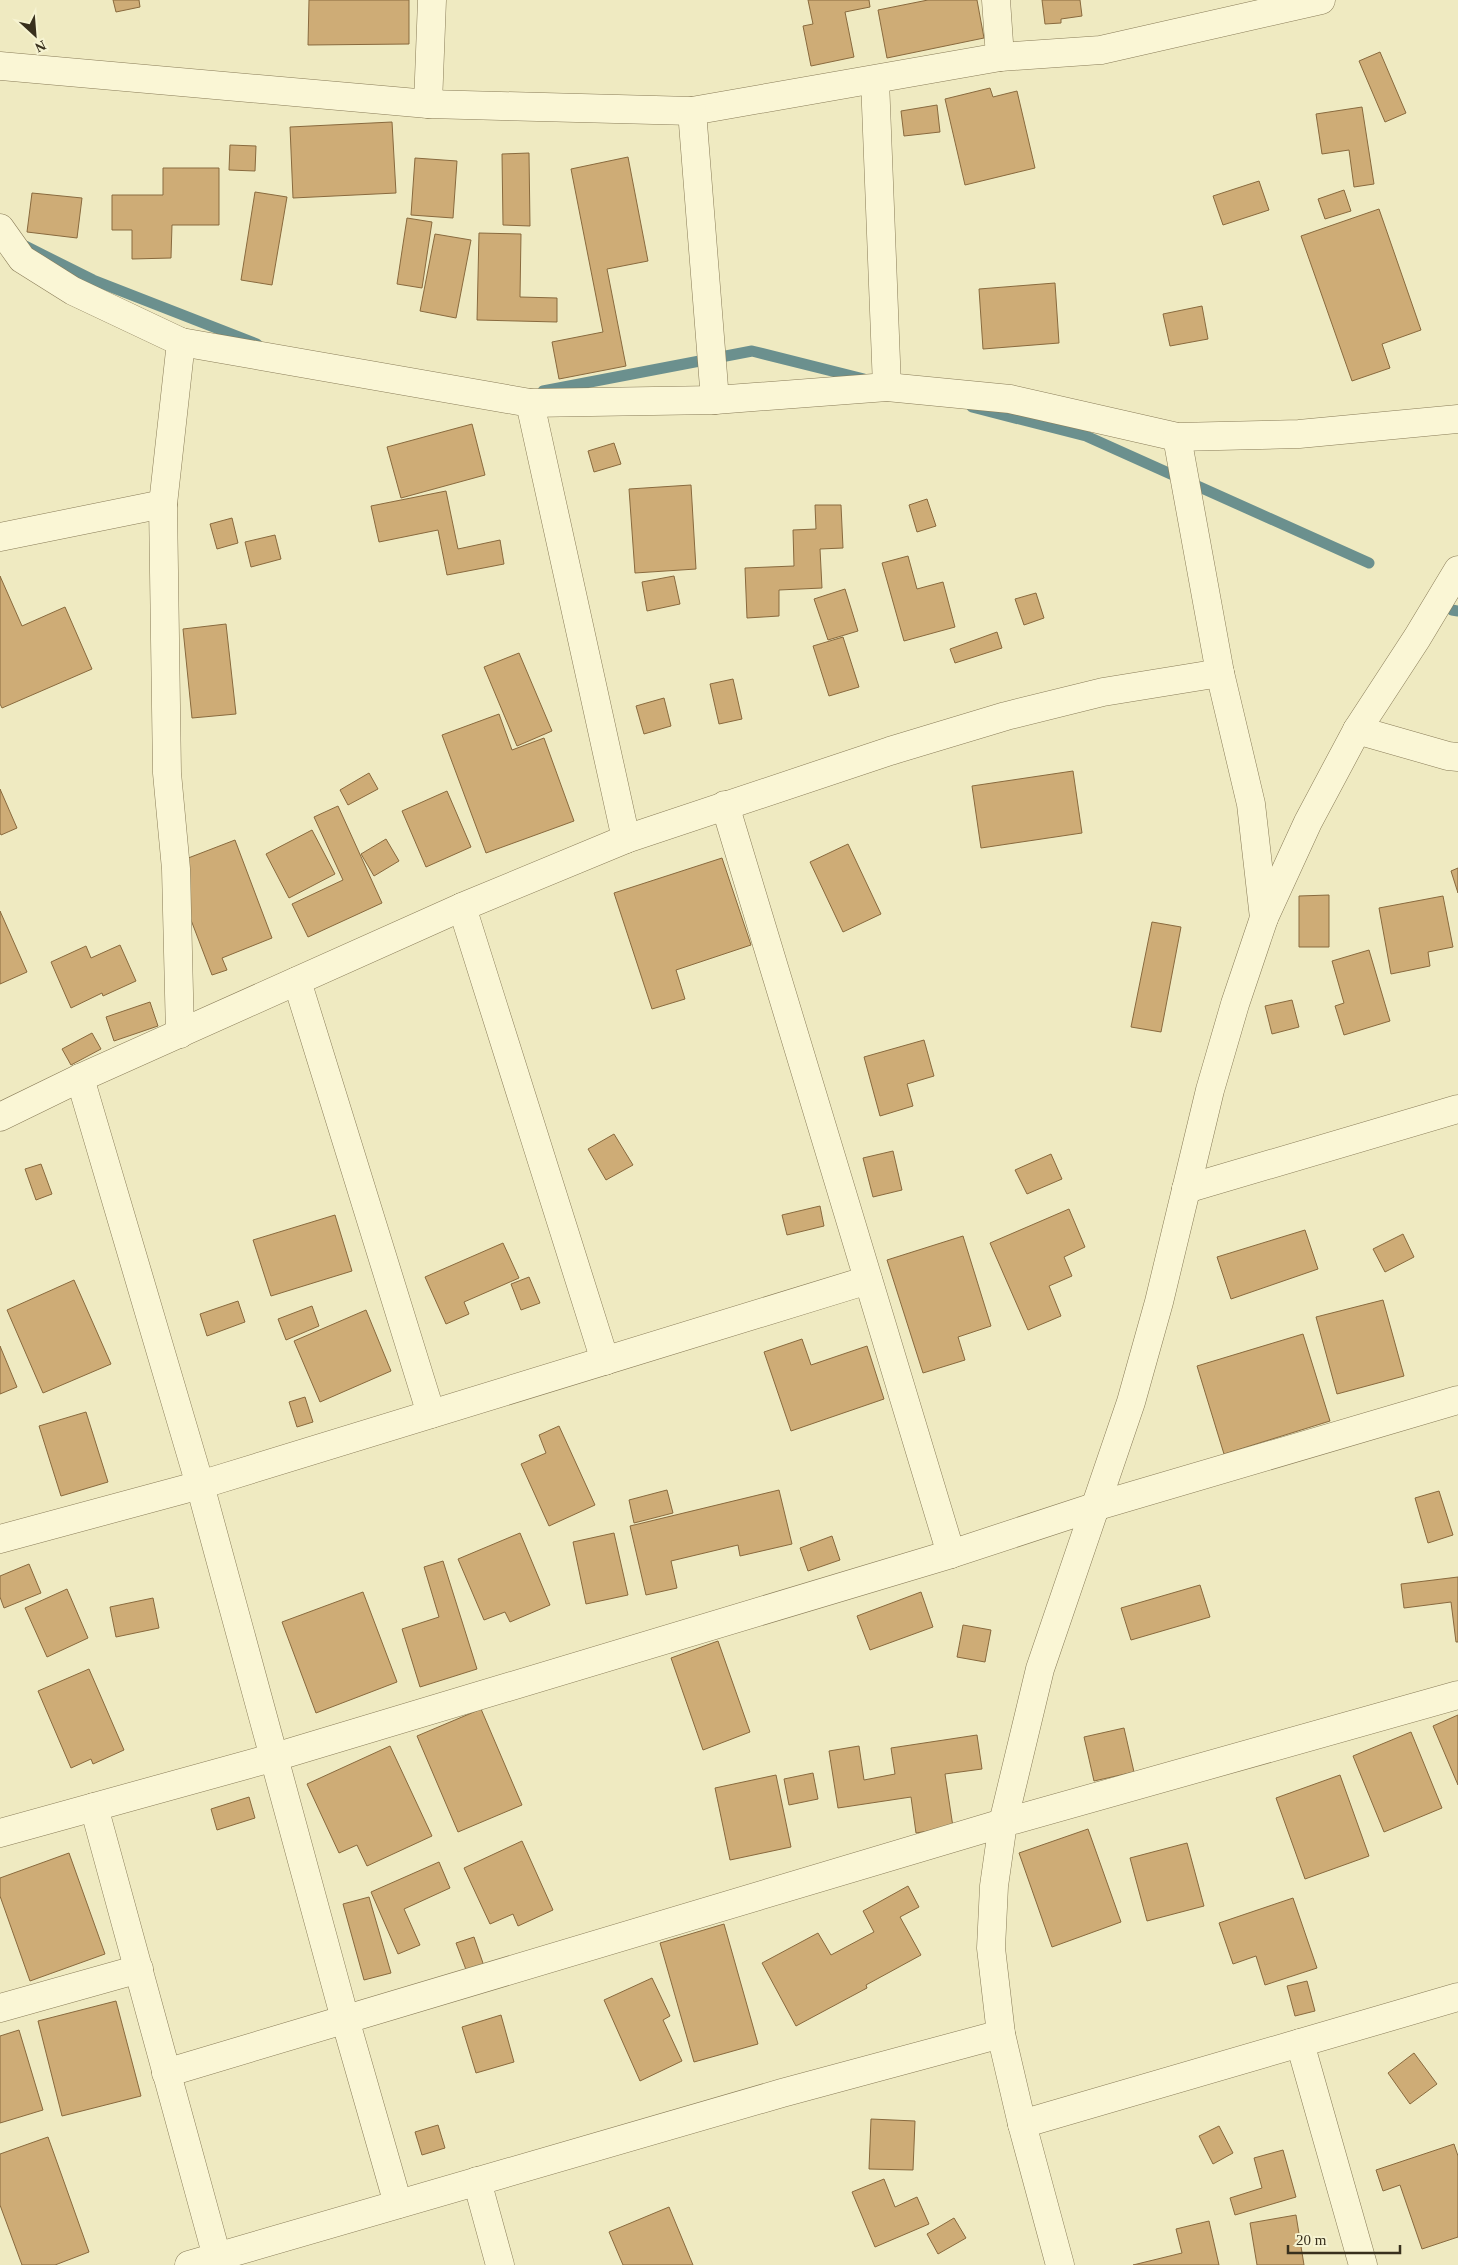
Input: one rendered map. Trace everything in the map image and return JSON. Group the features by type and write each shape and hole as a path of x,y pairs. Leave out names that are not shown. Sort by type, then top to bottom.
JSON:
{"street":[{"path":"428,104 432,0"},
{"path":"996,0 1000,57"},
{"path":"0,66 428,104 692,111 1000,57 1101,50 1321,0"},
{"path":"874,80 887,387"},
{"path":"692,111 715,400"},
{"path":"0,228 22,259 73,291 181,342 530,404 715,400 887,387 1010,399 1177,436 1299,434 1458,419"},
{"path":"180,1034 176,870 167,772 163,504 181,342"},
{"path":"530,404 626,838"},
{"path":"1177,436 1220,673 1251,804 1264,918"},
{"path":"0,537 163,504"},
{"path":"1060,2265 1022,2124 1001,2034 991,1948 994,1886 1004,1823 1040,1669 1134,1393 1159,1302 1210,1090 1235,1004 1264,918 1308,822 1357,730 1417,638 1458,570"},
{"path":"0,1117 80,1078 462,907 626,838 890,751 1006,716 1103,692 1220,673"},
{"path":"1357,730 1448,756 1458,757"},
{"path":"725,805 951,1554"},
{"path":"462,907 605,1361"},
{"path":"297,981 431,1414"},
{"path":"80,1078 200,1485 345,2019 398,2204"},
{"path":"1186,1189 1458,1109"},
{"path":"0,1539 200,1485 868,1280"},
{"path":"0,1833 275,1757 951,1554 1094,1507 1458,1400"},
{"path":"166,2073 1004,1823 1458,1695"},
{"path":"94,1807 216,2257"},
{"path":"0,2008 139,1969"},
{"path":"1022,2124 1458,1997"},
{"path":"189,2265 791,2090 1001,2034"},
{"path":"1300,2043 1363,2265"},
{"path":"477,2181 500,2265"}],"building":[{"path":"113,0 139,0 140,7 116,12"},
{"path":"309,0 409,0 409,44 308,45"},
{"path":"808,0 869,0 870,7 845,12 854,57 811,66 803,26 813,24"},
{"path":"928,0 977,0 984,38 887,58 878,10"},
{"path":"1042,0 1080,0 1082,16 1061,19 1061,23 1045,24"},
{"path":"1380,52 1406,113 1385,122 1359,61"},
{"path":"990,88 993,97 1017,91 1035,168 965,185 945,99"},
{"path":"937,105 940,132 904,136 901,111"},
{"path":"1362,107 1374,184 1354,187 1349,150 1322,154 1316,114"},
{"path":"392,122 396,193 293,198 290,127"},
{"path":"230,145 256,146 255,171 229,170"},
{"path":"529,153 530,226 503,225 502,154"},
{"path":"628,157 648,261 607,269 626,366 559,379 552,342 603,332 571,169"},
{"path":"415,158 457,161 453,218 411,215"},
{"path":"163,168 219,168 219,225 172,225 171,258 132,259 132,230 112,230 112,195 163,195"},
{"path":"1259,181 1269,210 1223,225 1213,196"},
{"path":"1344,190 1351,211 1325,219 1318,199"},
{"path":"255,192 287,197 272,285 241,280"},
{"path":"32,193 82,198 77,238 27,232"},
{"path":"1379,209 1421,330 1382,344 1390,368 1352,381 1301,236"},
{"path":"407,218 432,222 422,288 397,284"},
{"path":"479,233 521,234 520,297 557,298 557,322 477,320"},
{"path":"435,234 471,240 456,318 420,311"},
{"path":"1055,283 1059,343 983,349 979,289"},
{"path":"1202,306 1208,339 1170,346 1163,314"},
{"path":"472,424 485,475 401,498 387,447"},
{"path":"614,443 621,464 594,472 588,451"},
{"path":"691,485 696,569 635,573 629,489"},
{"path":"446,491 458,549 500,540 504,564 447,575 438,530 379,542 371,506"},
{"path":"927,499 936,526 917,532 909,505"},
{"path":"815,505 841,505 843,548 820,549 822,588 779,590 779,616 747,618 745,568 794,566 793,530 816,529"},
{"path":"232,518 238,543 217,549 210,524"},
{"path":"275,535 281,559 251,567 245,542"},
{"path":"908,556 917,589 943,582 955,627 904,641 882,563"},
{"path":"0,576 22,626 65,607 92,669 2,708 0,704"},
{"path":"674,576 680,604 647,611 642,582"},
{"path":"845,589 858,631 828,640 814,599"},
{"path":"1036,593 1044,618 1024,625 1015,599"},
{"path":"226,624 236,714 192,718 183,629"},
{"path":"997,632 1002,648 955,663 950,649"},
{"path":"843,637 859,687 829,696 813,646"},
{"path":"519,653 552,731 517,746 484,667"},
{"path":"733,679 742,719 719,724 710,684"},
{"path":"664,698 671,726 644,734 636,706"},
{"path":"499,714 512,750 544,738 574,821 486,853 442,735"},
{"path":"1073,771 1082,833 981,848 972,786"},
{"path":"369,773 378,789 348,805 340,790"},
{"path":"0,789 17,828 1,835 0,833"},
{"path":"447,791 471,847 426,867 402,811"},
{"path":"338,806 382,903 308,937 292,904 343,880 314,817"},
{"path":"312,830 335,874 289,898 266,854"},
{"path":"386,839 399,861 374,876 361,854"},
{"path":"235,840 272,938 222,958 227,970 212,975 170,865"},
{"path":"848,844 881,914 843,932 810,862"},
{"path":"722,858 751,945 676,970 685,999 652,1009 614,893"},
{"path":"1458,868 1458,893 1451,871"},
{"path":"1329,895 1329,947 1299,947 1299,896"},
{"path":"1443,896 1453,947 1428,952 1430,966 1391,974 1379,908"},
{"path":"0,911 27,972 0,984"},
{"path":"1152,922 1181,927 1161,1032 1131,1027"},
{"path":"120,945 136,981 103,996 102,993 71,1008 51,962 86,946 91,958"},
{"path":"1369,950 1390,1021 1344,1035 1335,1006 1344,1003 1332,961"},
{"path":"1292,1000 1299,1027 1272,1034 1265,1006"},
{"path":"150,1002 158,1026 114,1041 106,1017"},
{"path":"92,1033 101,1049 71,1065 62,1049"},
{"path":"924,1040 934,1076 907,1084 913,1106 880,1116 864,1057"},
{"path":"614,1134 633,1165 606,1180 588,1149"},
{"path":"893,1151 902,1190 873,1197 863,1158"},
{"path":"1051,1154 1062,1179 1027,1194 1015,1170"},
{"path":"41,1164 52,1194 36,1200 25,1169"},
{"path":"820,1206 824,1226 787,1235 782,1215"},
{"path":"1069,1209 1085,1247 1064,1257 1072,1276 1049,1286 1061,1316 1028,1330 990,1243"},
{"path":"335,1215 352,1271 271,1296 253,1240"},
{"path":"1305,1230 1318,1269 1231,1299 1217,1257"},
{"path":"1403,1234 1414,1257 1385,1272 1373,1249"},
{"path":"963,1236 991,1326 958,1337 965,1360 923,1373 887,1260"},
{"path":"503,1243 519,1278 464,1302 469,1314 446,1324 425,1277"},
{"path":"529,1277 540,1303 521,1310 511,1284"},
{"path":"74,1280 111,1364 43,1393 7,1310"},
{"path":"1383,1300 1404,1376 1337,1394 1316,1317"},
{"path":"238,1301 245,1322 207,1336 200,1314"},
{"path":"312,1306 319,1326 286,1340 278,1319"},
{"path":"366,1310 391,1371 320,1402 294,1341"},
{"path":"1303,1334 1330,1421 1224,1454 1197,1366"},
{"path":"802,1339 811,1365 867,1346 884,1399 791,1431 764,1352"},
{"path":"0,1346 17,1387 0,1394"},
{"path":"305,1397 313,1422 297,1427 289,1402"},
{"path":"86,1412 108,1482 61,1496 39,1426"},
{"path":"559,1426 595,1505 549,1526 521,1464 546,1453 539,1435"},
{"path":"667,1490 673,1513 634,1523 629,1500"},
{"path":"779,1490 792,1544 740,1556 738,1545 671,1561 677,1588 646,1595 630,1526"},
{"path":"1439,1491 1453,1535 1428,1543 1415,1498"},
{"path":"520,1533 550,1605 510,1622 505,1612 484,1620 458,1559"},
{"path":"614,1533 628,1595 586,1604 573,1542"},
{"path":"832,1536 840,1560 808,1571 800,1548"},
{"path":"443,1561 477,1669 420,1687 402,1629 439,1617 424,1567"},
{"path":"29,1564 41,1593 4,1608 0,1597 0,1576"},
{"path":"1458,1577 1458,1642 1456,1642 1451,1602 1404,1608 1401,1584"},
{"path":"1200,1585 1210,1617 1131,1640 1121,1608"},
{"path":"67,1589 88,1638 47,1657 25,1608"},
{"path":"363,1592 397,1682 316,1713 282,1622"},
{"path":"921,1592 933,1627 870,1650 857,1616"},
{"path":"153,1598 159,1628 116,1637 110,1607"},
{"path":"963,1625 991,1630 985,1662 957,1657"},
{"path":"718,1641 750,1732 703,1750 671,1658"},
{"path":"89,1669 124,1750 93,1764 91,1759 71,1768 38,1691"},
{"path":"481,1709 522,1805 458,1832 417,1736"},
{"path":"1458,1715 1458,1785 1433,1726"},
{"path":"1124,1728 1134,1772 1094,1781 1084,1737"},
{"path":"1411,1732 1442,1808 1384,1832 1353,1756"},
{"path":"977,1735 982,1769 945,1774 953,1827 916,1833 911,1797 838,1808 829,1751 859,1746 864,1780 895,1774 891,1748"},
{"path":"390,1746 432,1836 367,1866 357,1845 339,1853 307,1784"},
{"path":"813,1773 818,1799 789,1805 784,1779"},
{"path":"776,1775 791,1847 730,1860 715,1788"},
{"path":"1340,1775 1369,1856 1305,1879 1276,1798"},
{"path":"249,1797 255,1818 217,1830 211,1809"},
{"path":"1088,1829 1121,1922 1052,1947 1019,1853"},
{"path":"522,1841 553,1910 518,1926 513,1914 490,1924 464,1868"},
{"path":"1187,1843 1204,1906 1147,1921 1130,1858"},
{"path":"69,1853 105,1954 30,1981 0,1896 0,1878"},
{"path":"439,1862 450,1888 404,1909 420,1945 398,1954 371,1892"},
{"path":"908,1886 919,1907 900,1917 921,1955 866,1985 867,1988 796,2026 762,1963 818,1933 831,1955 874,1932 863,1911"},
{"path":"369,1897 391,1973 364,1980 343,1904"},
{"path":"1293,1898 1317,1968 1265,1985 1256,1956 1233,1964 1219,1923"},
{"path":"724,1924 758,2044 694,2062 660,1943"},
{"path":"474,1937 485,1969 468,1975 456,1943"},
{"path":"652,1978 670,2016 663,2020 682,2061 640,2081 604,2000"},
{"path":"1307,1981 1315,2011 1295,2016 1287,1986"},
{"path":"116,2001 141,2096 62,2116 38,2021"},
{"path":"501,2015 514,2062 476,2073 462,2027"},
{"path":"19,2030 43,2110 0,2123 0,2036"},
{"path":"1414,2053 1437,2084 1410,2104 1388,2073"},
{"path":"871,2119 915,2121 913,2170 869,2169"},
{"path":"438,2125 445,2148 422,2155 415,2132"},
{"path":"1219,2126 1233,2153 1213,2164 1199,2136"},
{"path":"48,2137 89,2252 55,2265 22,2265 0,2205 0,2154"},
{"path":"1454,2144 1458,2156 1458,2237 1422,2249 1400,2185 1383,2191 1376,2170"},
{"path":"1283,2150 1296,2197 1235,2215 1230,2198 1262,2188 1254,2158"},
{"path":"884,2179 895,2207 917,2197 929,2224 875,2247 852,2192"},
{"path":"669,2207 693,2265 623,2265 609,2232"},
{"path":"1296,2215 1304,2265 1257,2265 1250,2223"},
{"path":"954,2218 966,2238 938,2254 927,2234"},
{"path":"1209,2221 1219,2265 1133,2265 1182,2253 1176,2229"}],"waterway":[{"path":"25,246 93,280 257,344"},
{"path":"543,391 752,351 864,379"},
{"path":"972,407 1086,436 1369,563"},
{"path":"1452,610 1458,611"}]}
